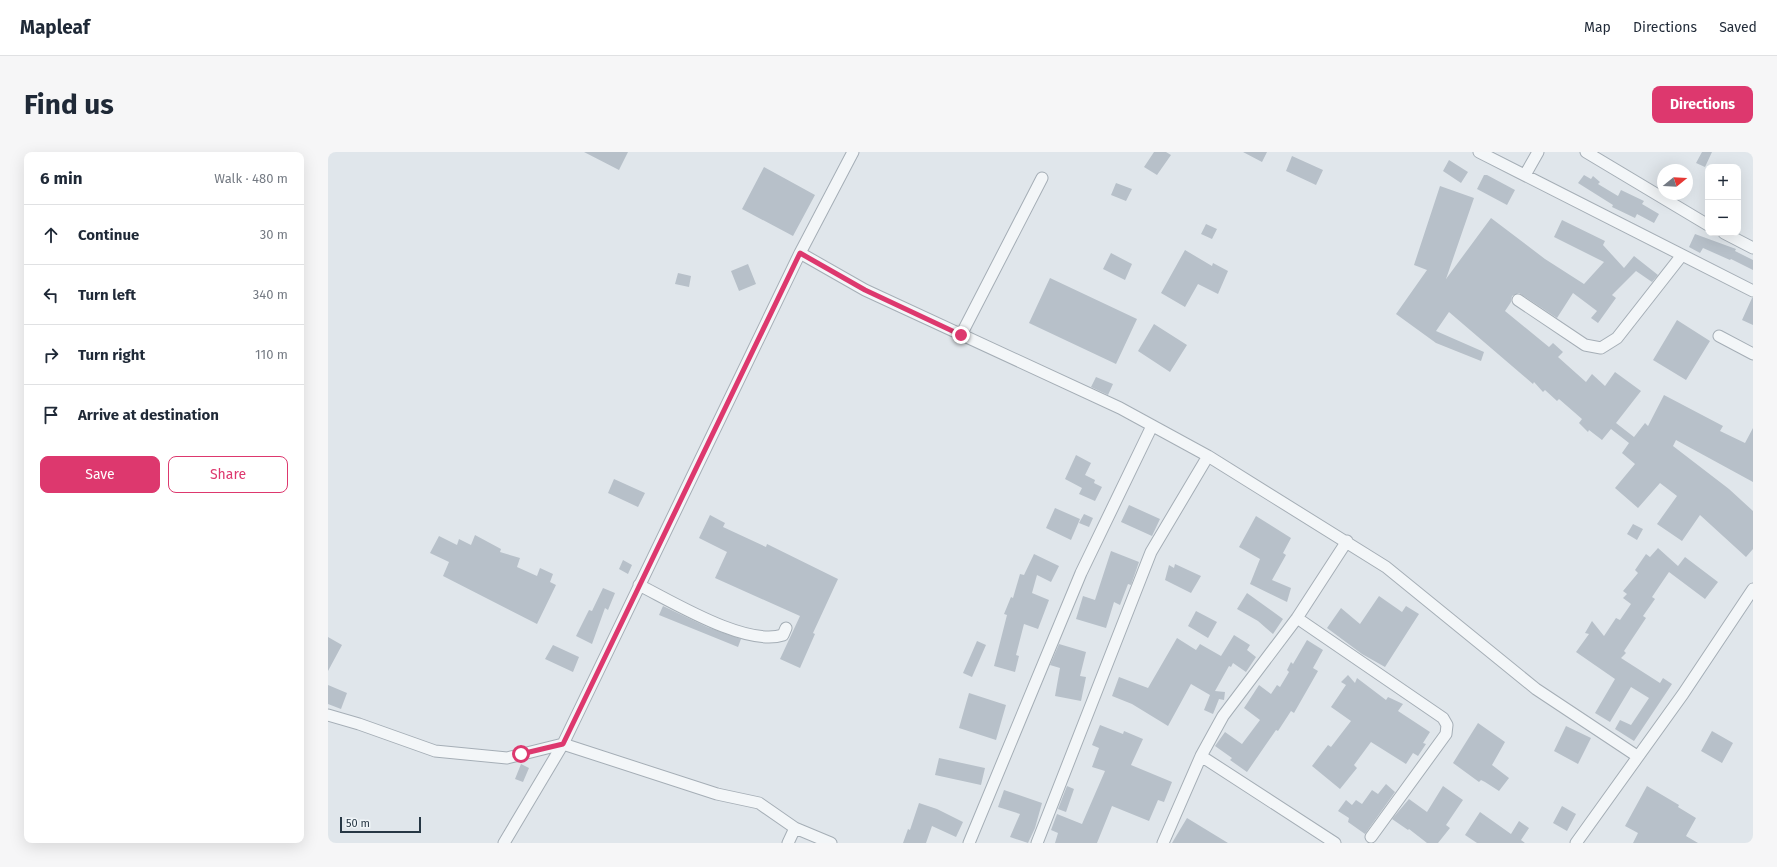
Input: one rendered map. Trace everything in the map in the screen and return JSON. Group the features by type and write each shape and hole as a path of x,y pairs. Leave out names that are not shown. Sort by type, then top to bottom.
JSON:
{"street":[{"path":"504,843 563,744 800,253 853,152"},
{"path":"1478,152 1753,291"},
{"path":"1525,175 1538,152"},
{"path":"1586,152 1705,223"},
{"path":"961,335 1042,178"},
{"path":"1730,236 1753,248"},
{"path":"800,253 865,290 1120,408 1208,456 1347,541 1392,572 1536,688 1637,756"},
{"path":"1518,300 1585,345 1600,348 1617,338 1682,255"},
{"path":"1719,336 1753,354"},
{"path":"969,843 1081,573 1152,426"},
{"path":"1036,843 1151,552 1208,456"},
{"path":"1163,843 1201,756 1224,716 1297,618 1347,541"},
{"path":"639,585 708,620 748,635 774,638 783,635 786,628"},
{"path":"1576,843 1683,694 1753,589"},
{"path":"1297,618 1411,695 1443,718 1447,725 1446,734 1372,841"},
{"path":"328,716 359,724 435,751 506,758 563,744 717,794 759,803 794,828 831,843"},
{"path":"1201,756 1336,843"},
{"path":"788,843 794,828"}],"building":[{"path":"584,152 628,152 619,170"},
{"path":"1154,152 1166,152 1171,155 1157,175 1144,167"},
{"path":"1243,152 1267,152 1262,162"},
{"path":"1702,152 1712,152 1706,164 1705,164 1705,167 1696,163"},
{"path":"1292,156 1323,170 1316,185 1286,171"},
{"path":"1449,160 1468,172 1461,183 1443,171"},
{"path":"764,167 815,195 793,236 742,209"},
{"path":"1484,175 1487,175 1515,190 1507,205 1477,189"},
{"path":"1584,175 1591,179 1593,176 1600,182 1598,184 1618,196 1621,190 1644,201 1642,204 1659,214 1654,223 1637,214 1635,218 1612,207 1613,205 1578,183"},
{"path":"1116,183 1132,189 1126,201 1111,195"},
{"path":"1440,186 1474,198 1446,279 1491,218 1545,259 1584,284 1604,262 1554,237 1562,220 1605,241 1603,245 1624,268 1634,256 1658,275 1652,282 1636,271 1612,295 1616,298 1598,323 1591,318 1597,311 1573,293 1557,318 1519,293 1512,296 1511,302 1505,311 1549,347 1553,343 1563,352 1558,357 1586,382 1592,374 1605,386 1615,372 1641,391 1616,423 1634,437 1645,423 1648,426 1664,395 1723,426 1720,431 1745,443 1753,428 1753,482 1676,440 1673,446 1729,489 1753,511 1753,549 1746,557 1700,515 1682,541 1657,524 1677,496 1660,483 1638,508 1615,488 1635,464 1622,453 1629,443 1611,429 1602,440 1589,430 1588,432 1579,423 1582,419 1559,399 1557,401 1545,390 1543,392 1534,382 1533,384 1449,312 1436,331 1484,352 1481,361 1436,343 1396,314 1427,270 1414,265"},
{"path":"1206,224 1217,229 1212,239 1201,234"},
{"path":"1695,234 1736,249 1735,251 1753,260 1753,270 1731,259 1730,260 1703,248 1700,253 1689,247"},
{"path":"1185,250 1212,266 1213,263 1228,271 1218,294 1198,284 1185,307 1161,293"},
{"path":"1111,253 1132,264 1125,280 1103,269"},
{"path":"748,264 756,284 739,291 731,271"},
{"path":"678,273 691,276 689,287 675,284"},
{"path":"1050,278 1137,319 1116,364 1029,323"},
{"path":"1753,298 1753,325 1742,320"},
{"path":"1677,320 1710,341 1686,380 1653,360"},
{"path":"1154,324 1187,345 1170,372 1138,351"},
{"path":"1096,377 1113,384 1108,395 1091,387"},
{"path":"1076,455 1091,463 1085,475 1095,480 1094,483 1102,487 1095,501 1079,494 1082,488 1065,479"},
{"path":"614,479 645,493 638,507 608,493"},
{"path":"1129,505 1160,519 1152,536 1121,522"},
{"path":"1055,508 1080,519 1071,540 1046,528"},
{"path":"1084,514 1093,518 1089,527 1079,523"},
{"path":"710,515 725,523 723,527 766,547 767,544 838,579 813,633 815,634 800,668 780,659 800,616 715,578 727,552 699,538"},
{"path":"1256,516 1291,538 1283,553 1286,555 1272,580 1291,588 1287,602 1250,584 1260,559 1239,547"},
{"path":"1633,524 1643,529 1637,540 1627,534"},
{"path":"475,535 501,549 500,552 520,558 517,567 537,576 540,568 553,574 550,582 556,585 537,624 443,576 449,562 430,553 439,536 457,545 459,539 471,545"},
{"path":"1658,548 1678,566 1685,557 1718,582 1705,599 1669,572 1652,597 1655,599 1643,616 1646,618 1624,651 1626,653 1621,658 1660,683 1663,678 1672,684 1634,741 1615,729 1620,720 1631,725 1649,698 1631,687 1610,722 1595,713 1615,679 1576,652 1589,634 1585,633 1592,621 1604,636 1616,618 1620,620 1631,604 1623,598 1627,594 1623,591 1638,573 1635,570 1646,554 1650,557"},
{"path":"1111,551 1139,562 1131,585 1128,584 1120,605 1114,602 1106,628 1076,619 1083,596 1095,600"},
{"path":"1034,554 1059,566 1051,582 1037,575 1032,593 1049,600 1038,629 1024,624 1016,655 1019,656 1015,672 994,666 1007,615 1004,614 1011,597 1013,598 1020,574 1024,575"},
{"path":"623,560 632,565 628,574 619,569"},
{"path":"1175,564 1201,576 1191,593 1165,580 1169,565 1174,568"},
{"path":"603,588 615,593 608,610 605,608 592,644 576,636 589,610 592,611"},
{"path":"1247,593 1283,619 1273,634 1258,621 1237,609"},
{"path":"1379,596 1402,612 1406,606 1419,614 1385,667 1362,654 1327,628 1341,608 1360,624"},
{"path":"663,606 707,627 741,639 738,647 659,615"},
{"path":"1196,611 1217,622 1208,638 1188,626"},
{"path":"1234,635 1250,645 1247,650 1256,657 1246,672 1233,663 1231,667 1229,666 1215,691 1225,692 1224,700 1219,699 1213,714 1204,710 1210,695 1191,684 1168,726 1132,704 1112,696 1119,677 1148,688 1177,638 1196,650 1200,644 1221,656"},
{"path":"328,637 342,645 328,671"},
{"path":"1307,640 1323,650 1313,668 1318,671 1294,713 1291,711 1247,772 1230,760 1232,758 1215,746 1225,732 1242,744 1260,720 1244,708 1259,685 1271,694 1277,685 1280,687 1289,672 1287,670 1291,662 1293,664"},
{"path":"977,641 986,645 972,677 963,673"},
{"path":"1059,644 1086,652 1080,676 1086,677 1081,701 1055,696 1060,668 1050,665"},
{"path":"553,645 579,657 573,672 545,659"},
{"path":"1348,675 1355,683 1357,678 1386,700 1388,697 1403,704 1398,711 1430,732 1423,743 1426,744 1418,756 1413,753 1406,764 1371,742 1354,765 1357,768 1340,789 1312,766 1328,745 1331,747 1351,721 1331,707 1346,685 1341,682"},
{"path":"328,685 347,693 341,709 328,704"},
{"path":"969,693 1006,705 996,740 959,728"},
{"path":"1478,723 1505,742 1492,765 1509,778 1499,791 1481,780 1479,782 1453,763"},
{"path":"1100,725 1123,734 1124,731 1143,739 1131,765 1172,782 1164,802 1158,800 1149,821 1112,806 1097,843 1055,843 1058,833 1051,830 1057,814 1082,824 1105,771 1092,767 1099,748 1092,745"},
{"path":"1566,726 1591,738 1578,764 1554,751"},
{"path":"1712,731 1733,743 1722,763 1701,751"},
{"path":"939,758 985,768 981,785 935,775"},
{"path":"521,764 529,768 523,782 515,779"},
{"path":"1386,784 1395,792 1365,834 1348,822 1349,818 1338,811 1346,800 1352,805 1356,800 1362,804 1372,790 1378,794"},
{"path":"1067,786 1074,789 1066,812 1058,809"},
{"path":"1443,786 1463,800 1446,825 1450,828 1438,843 1427,843 1409,829 1408,830 1392,819 1409,799 1427,812"},
{"path":"1647,786 1679,805 1678,807 1696,818 1686,836 1698,843 1633,843 1638,833 1625,826"},
{"path":"1004,790 1042,803 1035,828 1028,843 1010,837 1020,814 998,807"},
{"path":"919,803 937,809 963,822 956,837 932,826 926,843 903,843 908,829 910,830"},
{"path":"1562,806 1576,814 1567,831 1553,823"},
{"path":"1480,812 1511,834 1519,821 1529,828 1521,840 1525,843 1477,843 1465,835"},
{"path":"1187,818 1228,843 1172,843"}],"route":[{"path":"521,754 563,744 800,253 865,290 961,335"}]}
